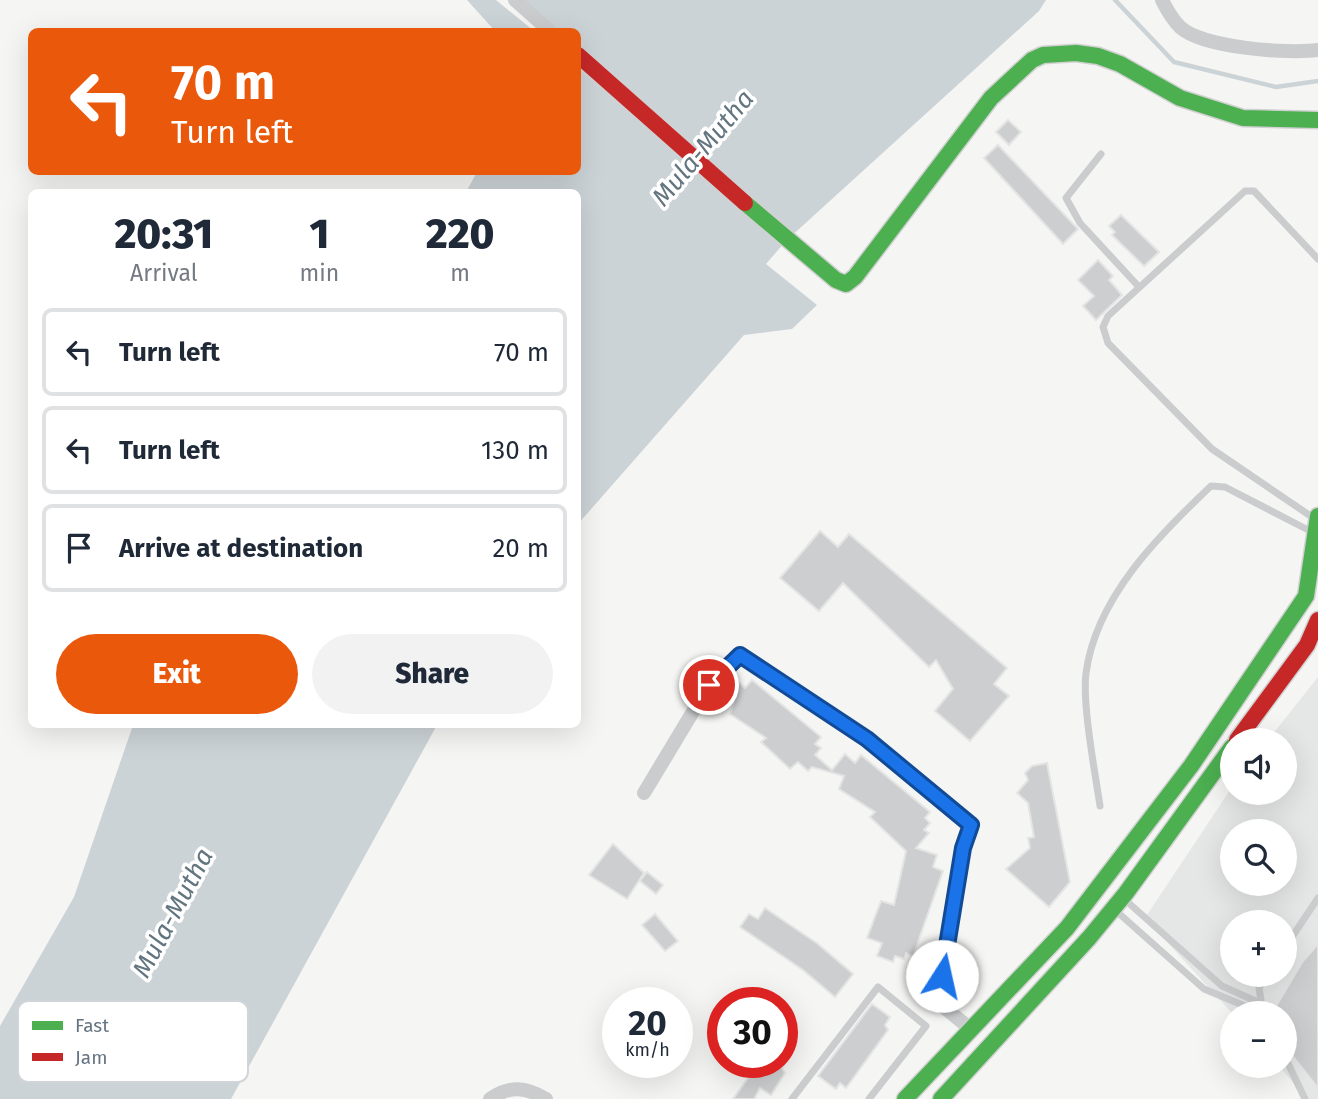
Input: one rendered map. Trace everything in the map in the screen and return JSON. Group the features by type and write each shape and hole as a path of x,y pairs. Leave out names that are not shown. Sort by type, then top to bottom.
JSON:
{"main road":[{"path":"581,58 836,280 846,284 855,277 991,98 1032,60 1044,55 1076,53 1098,56 1120,64 1180,98 1243,118 1318,120"},
{"path":"905,1099 1067,928 1191,766 1306,596 1316,523"},
{"path":"1246,728 1307,645 1318,620"},
{"path":"941,1099 1117,903 1220,763"},
{"path":"1137,838 1156,851"}],"street":[{"path":"515,0 546,28"},
{"path":"1162,0 1181,28 1197,37 1280,52 1318,50"},
{"path":"644,793 709,685 740,655 867,739 971,825 963,848 939,997 945,1008 972,1030"},
{"path":"490,1099 514,1088 530,1089 546,1099"}],"lane":[{"path":"1101,154 1066,198 1080,223 1139,288"},
{"path":"1316,523 1212,449 1108,343 1102,327 1108,316 1245,191 1254,191 1318,259"},
{"path":"1100,806 1085,674 1106,606 1153,546 1211,486 1226,487 1316,523"},
{"path":"1297,930 1318,898"},
{"path":"1117,903 1222,986 1256,1001"},
{"path":"1117,903 1204,989 1234,1001"},
{"path":"792,1099 878,988 926,1026 869,1099"},
{"path":"1295,1078 1305,1099"}],"shaded area":[{"path":"1318,677 1318,1099 1307,1099 1289,1078 1297,1078 1297,1001 1221,1001 1145,918 1220,805 1297,805 1297,728 1278,728"}],"water":[{"path":"467,0 496,0 530,28 492,28"},
{"name":"Mula-Mutha","path":"514,0 1046,0 1039,11 788,239 581,59 581,28 547,28"},
{"path":"581,71 785,242 766,264 817,305 792,329 744,335 581,521 581,189 468,189 475,175 581,175"},
{"name":"Mula-Mutha","path":"132,728 435,728 248,1068 248,1001 18,1001 18,1082 240,1082 231,1099 0,1099 0,1026 74,897"}],"building":[{"path":"1008,120 1021,132 1009,145 996,132"},
{"path":"998,145 1078,229 1063,244 984,158"},
{"path":"1121,215 1159,252 1144,266 1112,235 1115,232 1109,226"},
{"path":"1098,260 1113,276 1109,280 1122,295 1096,320 1083,306 1094,296 1078,280"},
{"path":"820,531 838,547 849,534 1007,668 994,684 1009,696 970,741 935,711 953,689 936,660 929,667 843,583 819,611 780,578"},
{"path":"736,680 745,688 752,680 821,737 815,744 821,748 815,755 832,770 845,754 855,763 861,755 930,812 925,818 930,823 924,830 929,833 916,848 937,855 933,867 943,871 913,956 906,953 904,959 895,956 893,962 877,956 882,943 867,938 881,901 894,905 906,851 870,817 875,812 839,789 844,776 812,767 808,771 798,762 790,769 761,742 766,738 730,714 734,702 721,697"},
{"path":"1047,763 1070,882 1049,907 1006,869 1030,848 1028,838 1034,837 1028,803 1017,793 1028,780 1025,773 1032,766"},
{"path":"613,844 644,873 627,899 589,875"},
{"path":"647,872 663,885 656,894 640,881"},
{"path":"765,908 818,944 853,974 835,997 803,970 740,927 749,914 758,919"},
{"path":"655,914 678,941 665,951 642,925"},
{"path":"1318,944 1318,1088 1297,1061 1297,1001 1279,1001 1288,987 1297,987 1297,971"},
{"path":"872,1004 890,1017 885,1025 888,1030 846,1088 840,1083 836,1089 818,1076"},
{"path":"748,1078 782,1078 771,1095 760,1088 754,1099 733,1099"}],"waterway":[{"path":"1115,0 1174,62 1276,87 1318,81"}],"traffic: fast":[{"path":"745,203 836,280 846,284 855,277 991,98 1032,60 1043,55 1076,53 1098,56 1120,64 1180,98 1243,118 1318,120"},
{"path":"905,1099 1067,928 1191,766 1306,596 1318,516"},
{"path":"941,1099 1089,938 1126,893 1220,764"}],"traffic: jam":[{"path":"581,58 745,203"},
{"path":"1246,728 1307,645 1318,620"}],"route":[{"path":"709,685 740,655 867,739 971,825 963,848 942,976"}]}
